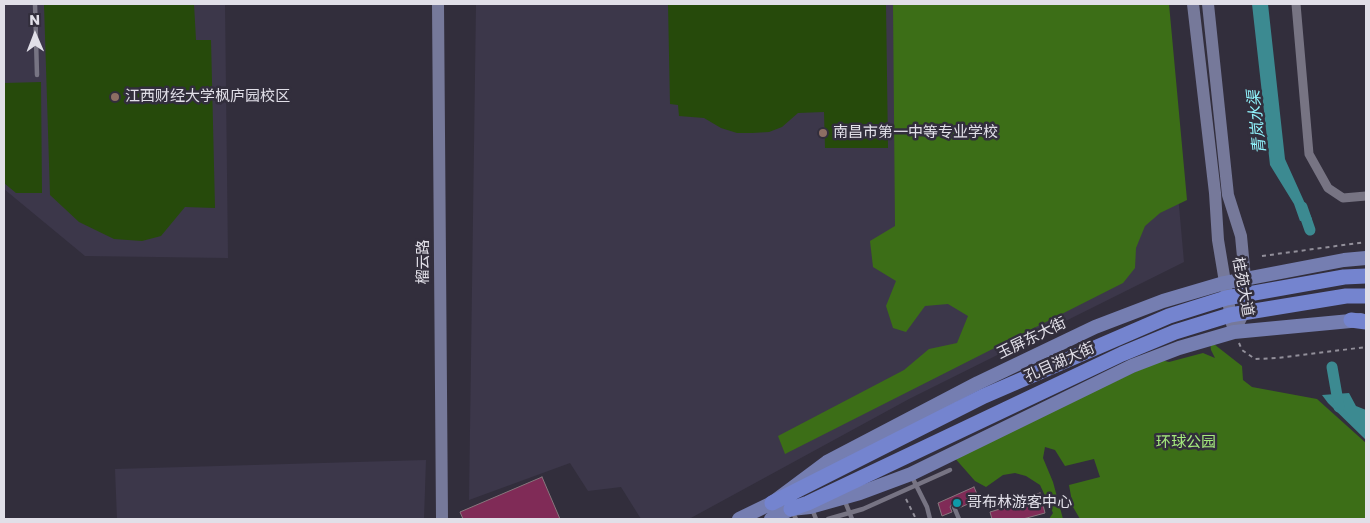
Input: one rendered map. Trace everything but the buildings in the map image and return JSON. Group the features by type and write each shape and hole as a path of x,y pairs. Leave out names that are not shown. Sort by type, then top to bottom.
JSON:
{"highway":[{"name":"孔目湖大街","path":"772,502 802,489 984,396 1169,316 1226,298 1344,277 1366,276"},
{"name":"孔目湖大街","path":"794,514 812,510 1122,354 1175,332 1230,315 1346,296 1366,296"}],"main road":[{"name":"玉屏东大街","path":"739,519 772,502 827,462 978,383 1095,327 1164,301 1224,282 1344,260 1366,258"},
{"path":"812,510 844,498 914,480 1132,366 1179,348 1234,332 1361,321"},
{"path":"771,519 794,514"}],"street":[{"name":"榴云路","path":"438,4 442,519"},
{"name":"榴云路","path":"447,4 448,519"},
{"name":"桂苑大道","path":"1192,4 1215,193 1218,240 1234,332"},
{"name":"桂苑大道","path":"1208,4 1228,195 1240,236 1245,278 1246,306 1234,332"},
{"path":"1296,4 1309,154 1328,188 1343,198 1366,196"}],"lane":[{"path":"35,4 37,75"},
{"path":"828,519 863,509 914,480 950,470"},
{"path":"914,480 927,507 930,519"},
{"path":"844,498 852,519"},
{"path":"954,507 959,519"}],"path":[{"path":"1262,256 1366,242"},
{"path":"1234,332 1242,350 1255,359 1366,348"},
{"path":"907,501 916,519"}],"shaded area":[{"name":"江西财经大学枫庐园校区","path":"4,4 225,4 228,258 85,256 4,189"},
{"name":"南昌市第一中等专业学校","path":"476,4 1161,4 1184,262 909,399 689,519 641,519 621,487 588,491 570,463 469,500"},
{"path":"426,460 424,519 117,519 115,469"}],"green space":[{"name":"江西财经大学枫庐园校区","path":"44,4 194,4 196,40 211,40 215,208 185,207 161,236 142,241 114,239 79,222 50,195"},
{"path":"668,4 886,4 888,148 825,148 824,112 798,113 782,127 769,132 752,133 737,133 721,128 704,118 679,116 678,105 670,104"},
{"path":"893,4 1169,4 1187,200 1160,213 1145,226 1136,248 1135,268 1123,283 785,454 778,436 904,370 929,349 957,343 968,316 948,304 925,306 906,332 893,328 886,306 896,281 873,267 870,241 895,226"},
{"path":"41,82 42,193 16,193 4,183 4,83"},
{"name":"环球公园","path":"1210,341 1242,366 1243,380 1252,387 1317,399 1366,443 1366,519 1080,519 1073,507 1069,485 1100,477 1094,459 1065,466 1055,450 1045,447 1043,458 1053,482 1063,519 1049,519 1053,513 1040,485 1026,476 1015,473 1003,475 986,487 975,481 953,456 1161,360 1169,362 1203,353 1215,358 1211,350"}],"water":[{"path":"1252,4 1268,4 1285,159 1312,219 1300,221 1294,204 1270,165"},
{"path":"1349,393 1356,406 1366,410 1366,440 1322,395"}],"waterway":[{"name":"青岚水渠","path":"1302,207 1310,230"},
{"name":"青岚水渠","path":"1332,367 1339,407"}],"place":[{"name":"江西财经大学枫庐园校区","path":"115,97"},
{"name":"南昌市第一中等专业学校","path":"823,133"},
{"name":"哥布林游客中心","path":"957,503"}]}
